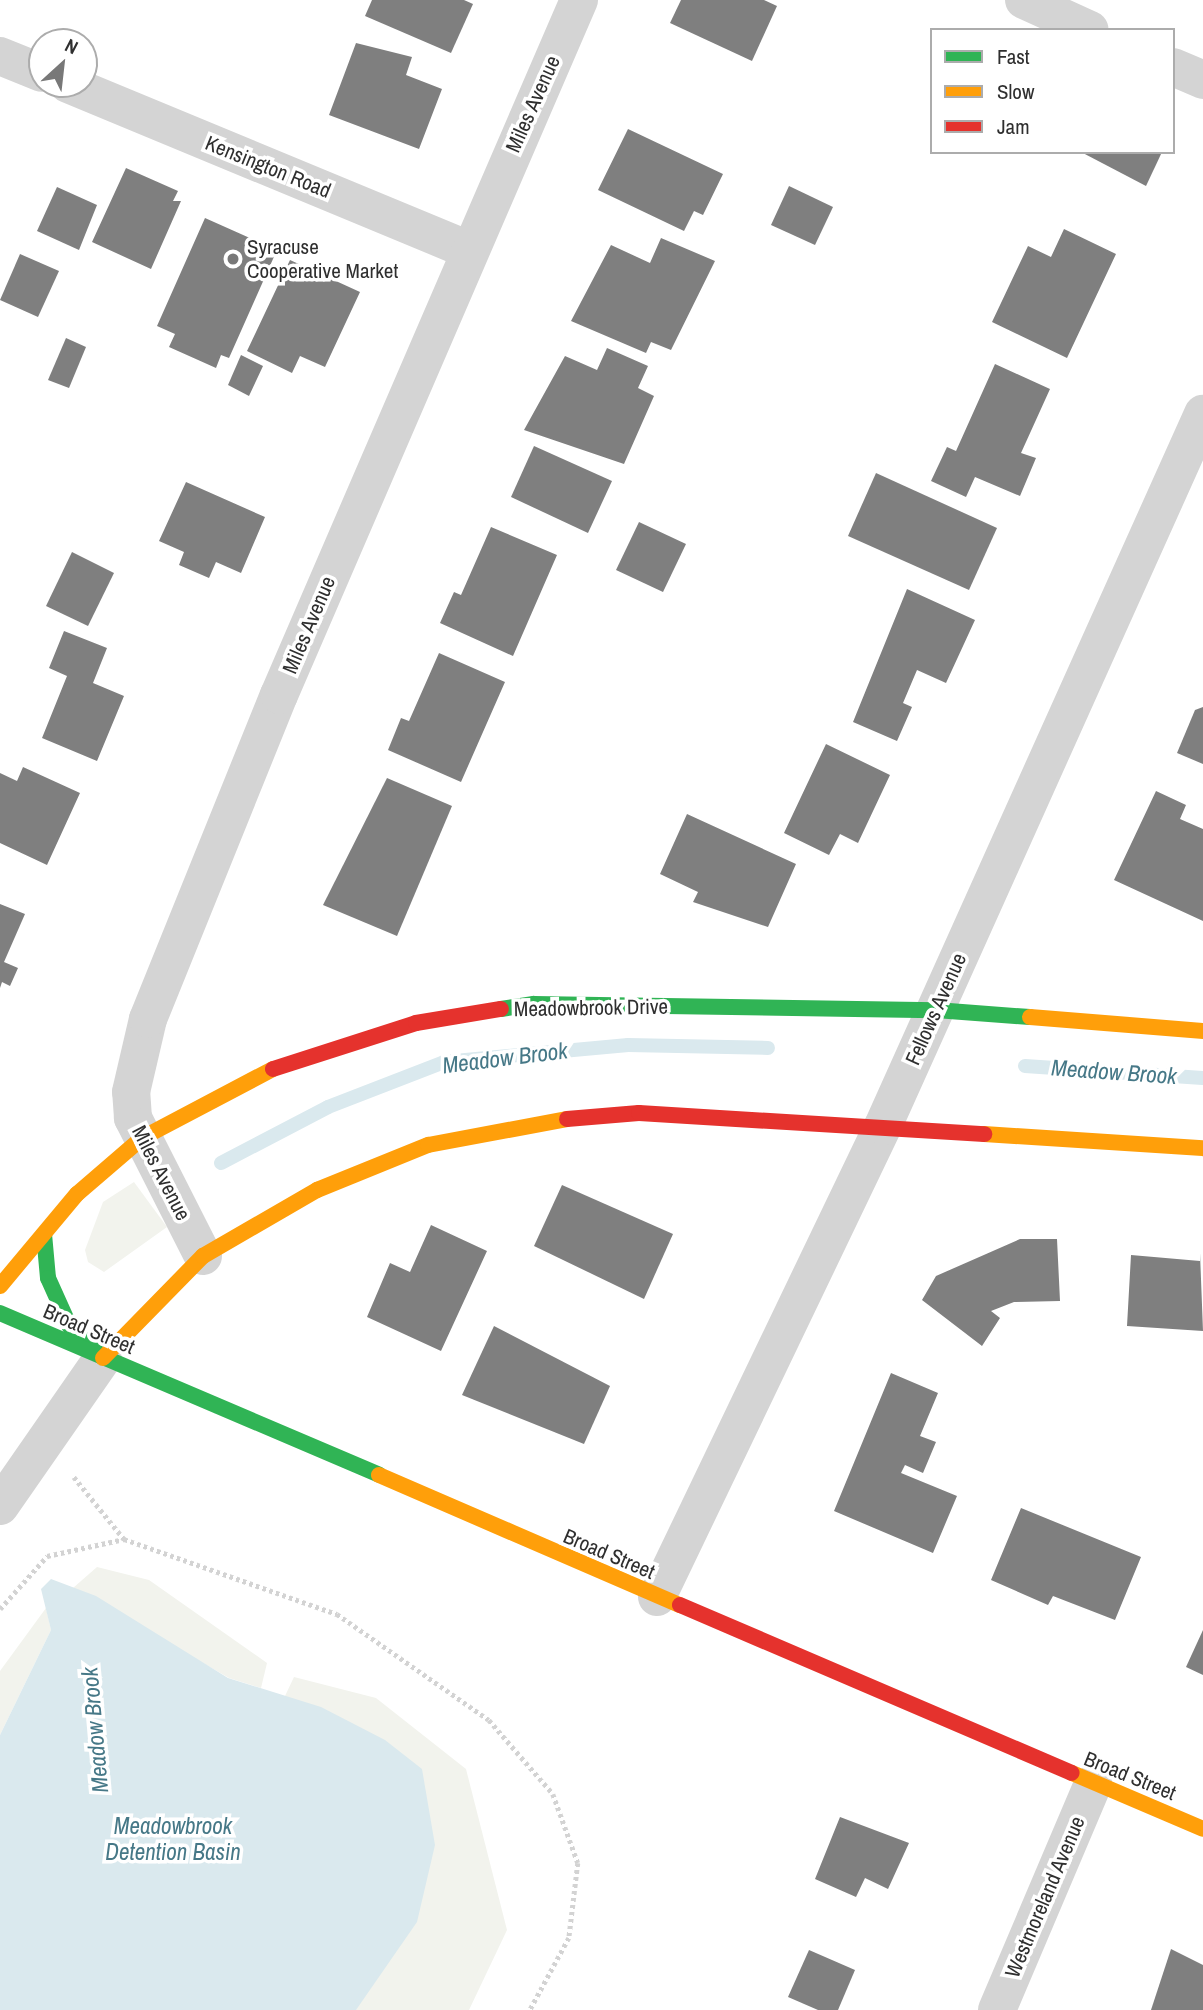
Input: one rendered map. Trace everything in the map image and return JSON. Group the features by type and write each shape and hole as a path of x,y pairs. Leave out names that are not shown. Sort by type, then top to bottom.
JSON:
{"street":[{"name":"Miles Avenue","path":"203,1256 142,1138 131,1092 148,1018 469,250 579,0"},
{"path":"1024,0 1086,28"},
{"path":"0,56 28,67"},
{"path":"1175,68 1203,80"},
{"name":"Kensington Road","path":"98,96 469,250"},
{"name":"Fellows Avenue","path":"657,1597 883,1126 1203,414"},
{"name":"Meadowbrook Drive","path":"0,1286 107,1163 142,1138 264,1072 416,1023 534,1004 936,1010 1203,1031"},
{"path":"0,1506 103,1358 203,1256 317,1190 428,1145 545,1122 639,1113 883,1126 1203,1148"},
{"path":"44,1234 48,1278 70,1327 103,1358"},
{"name":"Broad Street","path":"0,1313 1203,1829"},
{"name":"Westmoreland Avenue","path":"997,2010 1093,1784"}],"path":[{"path":"45,1441 124,1539 337,1614 489,1720 553,1794 578,1863 569,1938 530,2010"},
{"path":"0,1609 47,1556 124,1539"}],"shaded area":[{"path":"134,1182 167,1227 104,1272 88,1262 85,1250 103,1202"},
{"path":"97,1567 149,1580 267,1663 261,1688 229,1678 73,1588"},
{"path":"46,1608 51,1630 0,1735 0,1671"},
{"path":"294,1677 376,1698 466,1769 507,1930 469,2010 356,2010 285,1696"}],"water":[{"name":"Meadowbrook Detention Basin","path":"51,1579 96,1596 228,1678 321,1707 385,1740 422,1769 435,1845 417,1922 356,2010 0,2010 0,1735 51,1630 41,1589"}],"building":[{"path":"372,0 464,0 473,4 451,53 365,16"},
{"path":"681,0 764,0 777,6 752,61 670,23"},
{"path":"356,43 412,57 406,75 442,89 419,149 329,115"},
{"path":"628,129 723,174 703,215 694,211 684,231 598,190"},
{"path":"1085,154 1161,154 1146,186"},
{"path":"126,168 178,191 173,201 181,201 151,269 92,242"},
{"path":"789,186 833,207 815,245 771,225"},
{"path":"57,187 97,205 79,250 37,231"},
{"path":"205,218 277,250 229,358 221,355 216,368 169,347 175,334 157,326"},
{"path":"1064,229 1116,254 1067,358 992,322 1028,246 1051,257"},
{"path":"661,238 715,261 671,350 651,342 646,353 571,321 611,245 650,263"},
{"path":"20,254 59,271 38,317 0,300"},
{"path":"290,260 360,292 325,367 300,356 292,373 247,351"},
{"path":"66,338 86,347 69,388 48,380"},
{"path":"607,348 648,366 638,388 654,396 624,464 524,430 565,356 597,370"},
{"path":"241,355 263,366 249,396 228,385"},
{"path":"995,364 1050,389 1021,453 1036,458 1020,496 975,477 966,497 931,481 947,447 956,451"},
{"path":"534,446 612,481 588,533 511,497"},
{"path":"876,473 997,528 969,590 848,536"},
{"path":"186,482 265,517 241,573 216,562 209,578 179,565 184,552 159,541"},
{"path":"639,522 686,544 663,592 616,570"},
{"path":"491,527 557,555 513,656 440,623 454,592 461,595"},
{"path":"72,552 114,573 88,626 46,606"},
{"path":"907,589 975,620 946,683 917,670 903,703 912,707 897,741 853,722"},
{"path":"64,631 107,648 93,683 124,696 97,761 42,738 67,676 49,668"},
{"path":"439,653 505,682 461,782 388,750 401,718 409,721"},
{"path":"1203,707 1203,764 1177,753 1195,710"},
{"path":"826,744 890,775 858,843 840,834 829,855 784,833"},
{"path":"23,767 80,793 47,865 0,843 0,773 17,781"},
{"path":"387,778 452,806 397,936 323,905"},
{"path":"1156,791 1186,805 1180,819 1203,829 1203,921 1114,880"},
{"path":"687,814 796,864 768,927 693,902 698,892 660,874"},
{"path":"0,904 25,914 4,962 18,968 10,986 2,982 0,988"},
{"path":"562,1185 673,1234 644,1299 534,1246"},
{"path":"431,1225 487,1251 441,1351 367,1317 390,1263 410,1272"},
{"path":"1020,1239 1057,1239 1060,1301 1014,1302 991,1311 1000,1318 982,1346 922,1300 936,1276"},
{"path":"1200,1253 1203,1331 1127,1326 1131,1255 1200,1261"},
{"path":"494,1326 610,1386 584,1444 462,1395"},
{"path":"891,1373 938,1393 920,1436 936,1442 923,1473 905,1465 901,1473 957,1496 933,1553 834,1511"},
{"path":"1021,1508 1141,1557 1115,1620 1053,1596 1048,1605 991,1580"},
{"path":"1203,1630 1203,1675 1186,1667"},
{"path":"840,1817 909,1843 888,1889 865,1878 856,1897 815,1879"},
{"path":"1171,1949 1203,1965 1203,2010 1151,2010"},
{"path":"809,1950 855,1970 838,2010 818,2010 788,1997"}],"waterway":[{"name":"Meadow Brook","path":"221,1163 328,1107 444,1062 628,1045 768,1048"},
{"name":"Meadow Brook","path":"1025,1066 1203,1078"}],"traffic: fast":[{"path":"501,1009 534,1004 936,1010 1030,1017"},
{"path":"44,1234 48,1278 70,1327 97,1352"},
{"path":"0,1313 379,1475"}],"traffic: slow":[{"path":"1030,1017 1203,1031"},
{"path":"0,1286 77,1194 142,1138 273,1069"},
{"path":"103,1358 203,1256 317,1190 428,1145 567,1119"},
{"path":"984,1134 1203,1148"},
{"path":"379,1475 680,1605"},
{"path":"1072,1773 1203,1829"}],"traffic: jam":[{"path":"273,1069 416,1023 501,1009"},
{"path":"567,1119 639,1113 984,1134"},
{"path":"680,1605 1072,1773"}],"place":[{"name":"Syracuse Cooperative Market","path":"233,259"}]}
